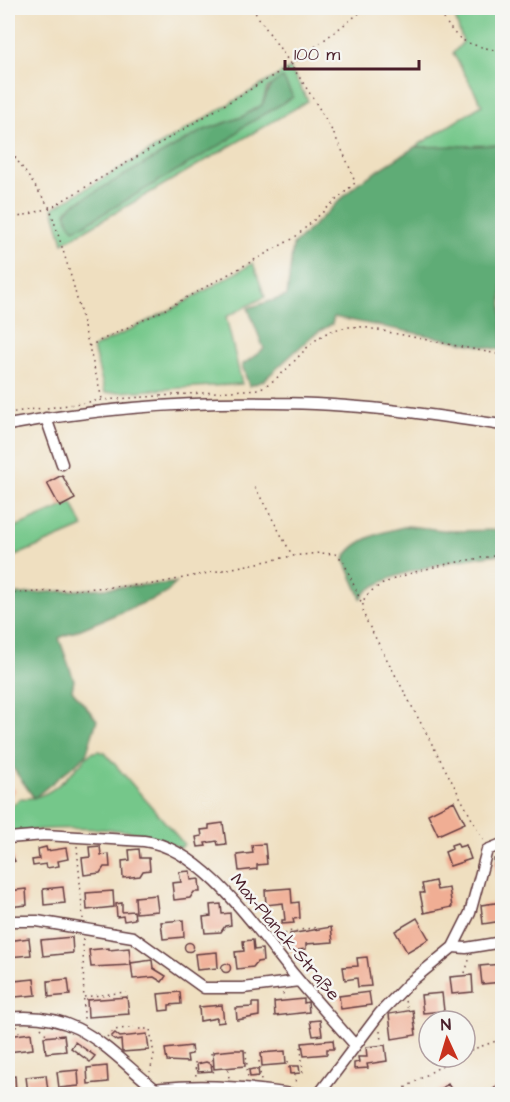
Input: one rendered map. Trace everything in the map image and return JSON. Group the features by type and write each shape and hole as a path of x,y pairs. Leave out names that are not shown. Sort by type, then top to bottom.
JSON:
{"street":[{"path":"8,425 46,418 194,404 277,402 423,413 502,425"},
{"path":"46,418 62,464"},
{"name":"Max-Planck-Straße","path":"8,838 45,835 152,842 191,861 222,886 299,981 355,1045"},
{"path":"319,1095 380,1013 409,983 453,947 470,913 487,850 502,844"},
{"path":"8,921 37,921 133,936 204,988 243,988 299,981"},
{"path":"271,946 281,939"},
{"path":"453,947 468,948 502,942"},
{"path":"8,1018 34,1015 57,1018 81,1029 150,1084"},
{"path":"123,1095 150,1084 249,1087 291,1095"}],"path":[{"path":"89,346 190,296 294,238 355,183 327,126 291,65 252,8"},
{"path":"8,220 50,208 291,65 366,8"},
{"path":"438,8 451,32 463,42 502,52"},
{"path":"8,147 50,208 102,400"},
{"path":"8,413 102,400 259,389 282,372 326,332 342,325 363,327 502,355"},
{"path":"255,487 292,556"},
{"path":"8,594 154,584 292,556 335,554 343,560 363,604 366,620 460,794 487,850"},
{"path":"363,604 368,594 389,581 420,571 502,555"},
{"path":"281,939 287,932 319,927"},
{"path":"465,973 470,960 468,948"},
{"path":"83,998 126,992"},
{"path":"36,1026 46,1034"},
{"path":"100,1044 114,1030 134,1028"},
{"path":"139,1029 150,1029 154,1055 150,1084"},
{"path":"477,1048 502,1039"},
{"path":"301,1047 303,1075"},
{"path":"246,1051 249,1087"},
{"path":"211,1053 215,1086"},
{"path":"259,1061 262,1090"},
{"path":"288,1061 290,1075 295,1075 296,1095"},
{"path":"195,1062 197,1087"},
{"path":"395,1095 437,1069"}],"green space":[{"path":"452,8 502,8 502,147 415,147 482,105 453,53 463,42"},
{"path":"290,68 308,101 63,243 53,208","holes":["283,78 293,97 241,128 229,140 66,212 74,204 202,131 242,117 262,105 267,88"]},
{"path":"283,78 293,97 241,128 229,140 84,225 74,229 69,223 66,212 74,204 202,131 242,117 262,105 271,85"},
{"path":"502,145 502,350 334,317 332,324 313,335 263,381 249,386 242,365 264,349 248,308 287,296 293,245 358,183 415,147"},
{"path":"253,263 265,297 226,317 242,384 105,393 93,348 176,307"},
{"path":"72,503 83,527 8,559 8,530"},
{"path":"408,526 451,531 502,530 502,554 448,562 405,573 370,589 361,598 344,559 363,541 381,533"},
{"path":"176,583 165,594 59,638 74,680 72,690 97,720 86,755 34,798 8,761 8,595"},
{"path":"98,751 105,753 184,844 181,848 151,836 120,830 59,829 8,833 8,809 21,798 32,798 51,790 68,777 91,753"}],"building":[{"path":"62,475 75,499 60,507 47,483"},
{"path":"8,785 15,789 8,801"},
{"path":"454,801 465,823 438,835 428,814"},
{"path":"223,823 226,844 218,845 217,841 198,847 196,837 202,836 201,830 209,829 209,825"},
{"path":"457,843 459,847 466,845 471,859 450,866 445,852 452,849 451,845"},
{"path":"265,844 267,864 257,865 257,869 239,871 237,855 253,853 252,845"},
{"path":"100,846 101,855 109,854 110,867 104,867 100,873 84,875 82,858 90,857 89,847"},
{"path":"46,847 47,851 66,848 68,859 58,861 59,866 47,868 46,864 33,866 32,860 39,859 38,849"},
{"path":"139,849 140,858 149,858 150,870 143,871 140,876 123,878 122,861 130,860 129,850"},
{"path":"10,851 15,861 8,864 8,852"},
{"path":"502,858 502,878 495,878 494,859"},
{"path":"190,871 191,880 199,879 200,892 194,892 190,898 174,900 172,883 181,882 179,872"},
{"path":"435,881 437,890 449,888 452,907 424,913 420,893 424,893 422,884"},
{"path":"63,887 65,903 44,905 43,889"},
{"path":"291,888 292,903 299,902 300,918 293,919 294,923 282,924 282,920 285,920 283,903 266,905 265,890"},
{"path":"26,889 27,905 8,907 8,891"},
{"path":"113,891 114,907 87,910 86,893"},
{"path":"156,895 158,911 136,913 135,897"},
{"path":"502,902 502,921 483,924 481,905"},
{"path":"122,903 122,912 134,911 135,919 124,921 123,916 117,917 116,904"},
{"path":"221,904 222,914 230,913 231,925 225,926 221,932 205,933 203,917 211,916 210,905"},
{"path":"417,918 429,939 407,952 395,931"},
{"path":"183,920 184,937 163,939 161,922"},
{"path":"331,927 333,942 306,944 306,949 299,950 300,955 289,950 290,934"},
{"path":"72,937 73,953 43,956 41,940"},
{"path":"29,938 31,955 8,957 8,941"},
{"path":"253,940 254,950 262,949 263,961 257,962 253,967 237,969 235,952 244,951 243,941"},
{"path":"189,942 194,947 189,952 184,947"},
{"path":"109,948 109,950 129,948 131,965 91,967 89,950"},
{"path":"217,952 218,968 197,970 195,954"},
{"path":"367,957 371,986 358,987 357,978 345,980 343,967 358,966 357,958"},
{"path":"152,960 153,968 166,976 162,982 154,977 133,979 131,963"},
{"path":"226,963 231,968 226,973 221,968"},
{"path":"501,964 502,982 482,984 480,966"},
{"path":"472,975 473,992 452,994 450,977"},
{"path":"34,979 36,995 15,997 14,981"},
{"path":"68,979 70,995 49,997 48,981"},
{"path":"180,992 181,1004 169,1005 169,1010 160,1011 158,994"},
{"path":"369,992 371,1005 341,1009 339,996"},
{"path":"442,993 444,1009 423,1009 421,995"},
{"path":"127,997 129,1014 88,1017 87,1000"},
{"path":"304,999 304,1003 308,1002 309,1012 275,1016 274,1002"},
{"path":"252,1003 259,1003 259,1016 237,1020 236,1008 252,1007"},
{"path":"222,1005 224,1022 217,1023 217,1018 200,1021 199,1007"},
{"path":"413,1010 416,1035 392,1039 389,1014"},
{"path":"320,1020 322,1035 313,1036 310,1021"},
{"path":"31,1033 33,1049 8,1052 8,1036"},
{"path":"115,1033 120,1037 147,1034 149,1050 122,1052 121,1040 117,1041 111,1037"},
{"path":"64,1035 66,1051 46,1053 44,1037"},
{"path":"333,1040 334,1049 327,1049 327,1054 304,1056 302,1043"},
{"path":"75,1042 95,1056 90,1062 71,1048"},
{"path":"385,1045 387,1061 367,1064 368,1068 354,1069 354,1063 359,1062 358,1057 367,1057 366,1047"},
{"path":"191,1046 192,1054 187,1055 188,1062 167,1061 165,1049"},
{"path":"244,1050 245,1066 214,1069 213,1052"},
{"path":"285,1051 286,1064 262,1066 261,1053"},
{"path":"206,1062 211,1064 212,1071 198,1072 197,1064"},
{"path":"107,1066 108,1082 88,1084 87,1068"},
{"path":"290,1066 299,1066 300,1073 291,1074"},
{"path":"258,1069 259,1076 250,1077 249,1070"},
{"path":"78,1070 79,1086 59,1088 57,1072"},
{"path":"46,1075 48,1091 28,1093 26,1077"},
{"path":"15,1076 16,1093 8,1094 8,1077"},
{"path":"502,1081 502,1094 488,1094"},
{"path":"448,1084 454,1094 436,1092"}]}
